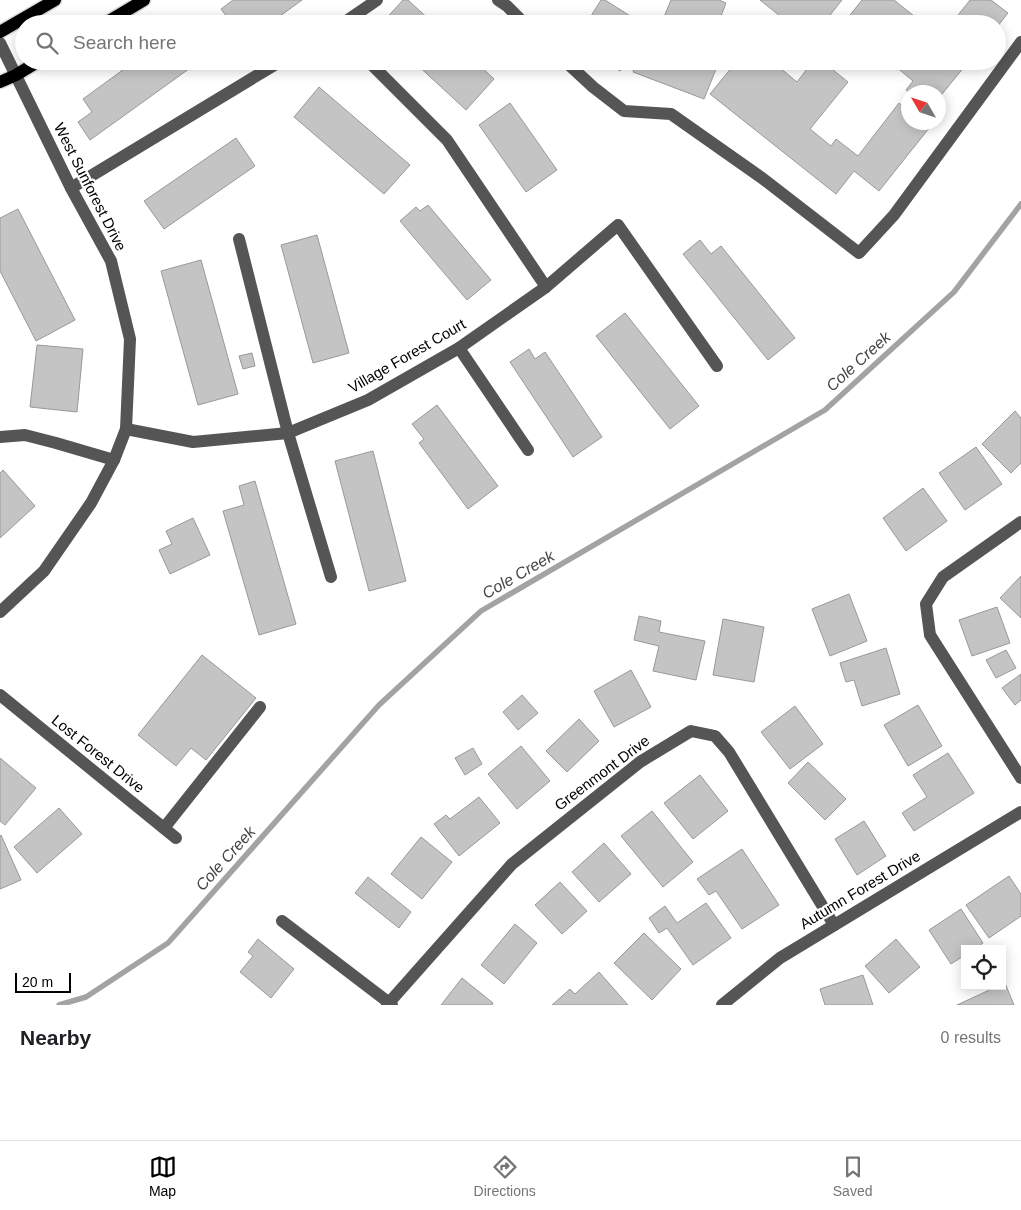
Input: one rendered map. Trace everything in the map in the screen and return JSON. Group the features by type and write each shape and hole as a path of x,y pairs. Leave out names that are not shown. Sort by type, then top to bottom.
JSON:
{"main road":[{"path":"29,15 55,0"},
{"path":"119,15 144,0"},
{"path":"0,32 15,23"},
{"path":"0,82 24,70"}],"street":[{"path":"355,15 376,0"},
{"path":"498,0 516,15"},
{"path":"1006,62 1021,42"},
{"name":"West Sunforest Drive","path":"0,43 71,188 111,261 130,340 126,429 114,460 90,503 44,571 0,612"},
{"path":"71,188 266,70"},
{"path":"377,70 447,140 546,288"},
{"path":"575,70 624,111 671,114 762,178 859,253 894,215 1000,70"},
{"name":"Village Forest Court","path":"126,429 193,442 288,433 368,400 459,348 546,288 618,226 717,366"},
{"path":"239,239 288,433 331,578"},
{"path":"459,348 528,450"},
{"path":"0,437 25,435 114,460"},
{"path":"1021,522 943,578 926,604 930,635 1021,778"},
{"name":"Lost Forest Drive","path":"0,696 176,838"},
{"path":"164,828 260,707"},
{"name":"Greenmont Drive","path":"389,1004 512,864 640,762 692,731 715,736 730,752 834,925"},
{"name":"Autumn Forest Drive","path":"722,1005 780,958 1021,812"},
{"path":"282,922 389,1004"}],"building":[{"path":"233,0 302,0 281,15 225,15 221,9"},
{"path":"403,0 408,0 424,15 389,15"},
{"path":"601,0 605,0 629,15 592,15"},
{"path":"671,0 719,0 726,3 721,15 665,15"},
{"path":"760,0 842,0 830,15 779,15"},
{"path":"862,0 894,0 913,15 850,15"},
{"path":"970,0 991,0 1008,13 1006,16 958,15"},
{"path":"123,70 187,70 90,140 78,122 92,112 83,99"},
{"path":"423,70 484,70 494,79 466,110"},
{"path":"634,70 716,70 704,99 633,72"},
{"path":"730,70 783,70 797,82 806,70 833,70 848,82 810,129 831,146 836,139 858,156 899,103 901,105 901,130 928,130 879,191 854,171 836,194 710,94"},
{"path":"900,70 962,70 946,89 946,85 910,85 913,81"},
{"path":"319,87 410,165 384,194 294,117"},
{"path":"510,103 557,170 526,192 479,125"},
{"path":"236,138 255,166 164,229 144,201"},
{"path":"428,205 491,280 467,300 400,221 416,207 420,211"},
{"path":"18,209 75,320 36,341 0,271 0,218"},
{"path":"317,235 349,353 313,363 281,245"},
{"path":"700,240 711,254 721,246 795,338 768,360 683,254"},
{"path":"201,260 238,394 198,405 161,271"},
{"path":"625,313 699,406 670,429 596,336"},
{"path":"37,345 83,349 77,412 30,407"},
{"path":"529,349 535,359 545,352 602,437 573,457 510,362"},
{"path":"252,353 255,366 243,369 239,356"},
{"path":"437,405 498,486 468,509 419,443 424,439 412,424"},
{"path":"1015,411 1021,418 1021,463 1011,473 982,444"},
{"path":"976,447 1002,484 965,510 939,473"},
{"path":"373,451 406,581 369,591 335,461"},
{"path":"3,470 35,506 0,538 0,473"},
{"path":"255,481 296,624 259,635 223,511 244,505 239,486"},
{"path":"923,488 947,521 906,551 883,518"},
{"path":"193,518 210,555 170,574 159,550 172,544 166,531"},
{"path":"1021,576 1021,618 1000,598"},
{"path":"849,594 867,641 830,656 812,609"},
{"path":"997,607 1010,643 972,656 959,620"},
{"path":"639,616 661,621 659,632 705,641 696,680 653,671 659,646 634,640"},
{"path":"723,619 764,627 754,682 713,675"},
{"path":"886,648 900,694 862,706 854,680 846,682 840,663"},
{"path":"1006,650 1016,668 996,678 986,660"},
{"path":"202,655 256,698 206,760 191,748 176,766 138,735"},
{"path":"631,670 651,707 614,727 594,691"},
{"path":"1021,674 1021,700 1015,705 1002,688"},
{"path":"522,695 538,713 518,730 503,712"},
{"path":"918,705 942,746 908,766 884,725"},
{"path":"795,706 823,744 790,769 761,732"},
{"path":"579,719 599,741 567,772 546,751"},
{"path":"521,746 550,781 517,809 488,774"},
{"path":"473,748 482,764 465,775 455,758"},
{"path":"948,753 974,793 914,831 902,813 927,797 913,775"},
{"path":"0,758 36,788 5,825 0,821"},
{"path":"808,762 846,799 825,820 788,783"},
{"path":"700,775 728,811 693,839 664,803"},
{"path":"479,797 500,823 459,856 434,824 446,815 450,819"},
{"path":"59,808 82,834 37,873 14,847"},
{"path":"652,811 693,862 663,887 621,836"},
{"path":"864,821 886,856 857,875 835,839"},
{"path":"0,836 21,880 0,889"},
{"path":"421,837 452,862 422,899 391,874"},
{"path":"604,843 631,874 599,902 572,872"},
{"path":"742,849 779,905 742,929 716,891 709,895 697,879"},
{"path":"1009,876 1021,894 1021,916 989,938 966,905"},
{"path":"368,877 411,912 399,928 355,893"},
{"path":"560,882 587,911 562,934 535,905"},
{"path":"706,903 731,938 693,965 667,928 659,933 649,918 665,906 677,923"},
{"path":"961,909 983,943 980,945 961,945 961,958 951,964 929,930"},
{"path":"515,924 537,943 504,984 481,965"},
{"path":"644,933 681,969 652,1000 614,963"},
{"path":"258,939 294,969 271,998 240,972 253,956 248,952"},
{"path":"896,939 920,967 889,993 865,966"},
{"path":"599,972 628,1005 552,1005 570,989 575,994"},
{"path":"863,975 873,1005 825,1005 820,989"},
{"path":"462,978 493,1003 492,1005 441,1005"},
{"path":"1006,985 1014,1005 957,1005 989,990 1006,990"}],"waterway":[{"name":"Cole Creek","path":"59,1005 86,997 168,943 379,705 481,611 825,410 954,292 1021,204"}]}
